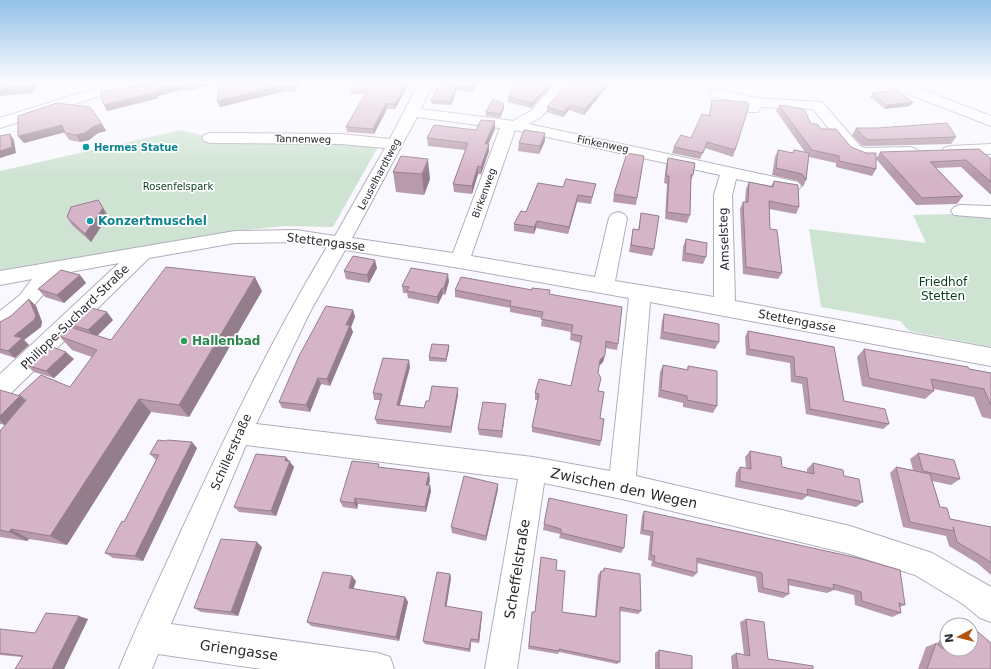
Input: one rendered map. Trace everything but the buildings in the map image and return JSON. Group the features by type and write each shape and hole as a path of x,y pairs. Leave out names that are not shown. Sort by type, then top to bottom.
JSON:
{"street":[{"path":"3,121 24,113"},
{"name":"Leuselhardtweg","path":"340,242 411,113"},
{"name":"Finkenweg","path":"421,113 512,125 792,186"},
{"path":"512,125 537,113"},
{"path":"824,113 854,149 863,153 991,149"},
{"path":"971,113 991,121"},
{"name":"Birkenweg","path":"460,262 512,125"},
{"name":"Tannenweg","path":"210,138 341,139 395,144"},
{"name":"Amselsteg","path":"724,307 725,283 723,195 729,172"},
{"path":"960,211 991,212"},
{"path":"603,287 618,218"},
{"name":"Stettengasse","path":"0,278 235,237 296,236 340,242 640,294 724,307 991,357"},
{"name":"Schillerstraße","path":"135,669 239,433 291,327 340,242"},
{"name":"Philippe-Suchard-Straße","path":"2,383 143,252"},
{"path":"0,323 27,300 52,269"},
{"path":"622,486 640,294"},
{"name":"Zwischen den Wegen","path":"239,433 533,469 622,486 850,540 915,560 974,593 991,607"},
{"name":"Scheffelstraße","path":"501,669 533,469"},
{"name":"Griengasse","path":"148,638 378,669"}],"green space":[{"name":"Rosenfelspark","path":"181,130 219,139 379,145 333,227 284,226 236,231 0,273 0,171"},
{"name":"Friedhof Stetten","path":"991,213 991,347 909,331 900,321 821,307 809,229 926,243 913,215"}],"place":[{"name":"Hermes Statue","path":"86,147"},
{"name":"Konzertmuschel","path":"90,221"},
{"name":"Hallenbad","path":"184,341"}]}
